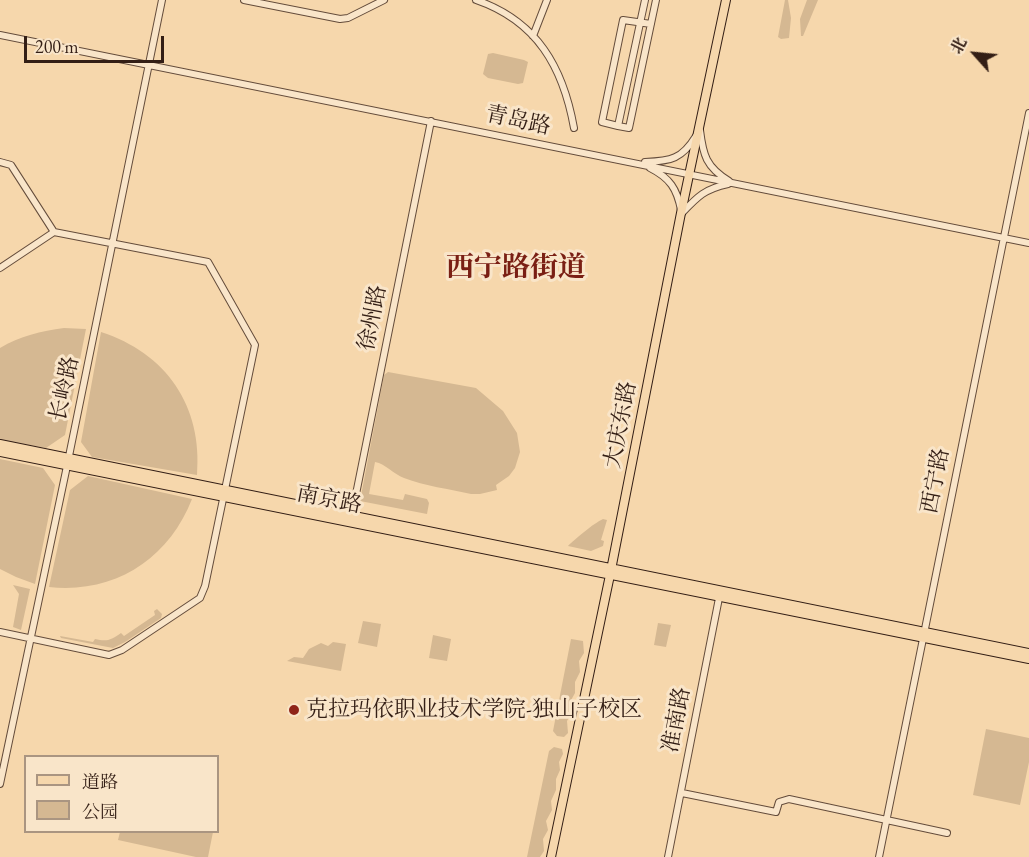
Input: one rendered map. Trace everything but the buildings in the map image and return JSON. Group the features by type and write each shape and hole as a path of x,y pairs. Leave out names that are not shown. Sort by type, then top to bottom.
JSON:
{"main road":[{"name":"大庆东路","path":"551,857 613,570 681,213 691,175 726,0"},
{"name":"南京路","path":"0,444 68,462"},
{"name":"南京路","path":"0,452 68,462 613,570 651,583 720,593"},
{"path":"613,570 924,634 1029,652"},
{"path":"924,634 1029,659"}],"street":[{"name":"长岭路","path":"0,784 162,0"},
{"path":"244,0 340,19 348,18 384,0"},
{"path":"476,0 506,13 533,36 551,59 569,100 574,128"},
{"path":"533,36 547,0"},
{"path":"618,126 645,0"},
{"path":"651,24 623,20 602,122 629,128 639,80 651,24 656,0"},
{"name":"青岛路","path":"0,35 1029,243"},
{"path":"628,78 639,80"},
{"name":"西宁路","path":"879,857 1029,113"},
{"name":"徐州路","path":"351,518 431,121"},
{"path":"632,162 667,161 676,158 691,143 700,128"},
{"path":"700,128 702,150 706,160 721,176 732,183"},
{"path":"0,162 11,165 54,232"},
{"path":"632,162 652,168 670,181 675,189 681,213"},
{"path":"681,213 709,188 732,183"},
{"path":"0,268 54,232 208,262 255,345 205,586 200,598 122,650 110,655 0,632"},
{"name":"准南路","path":"669,857 720,593"},
{"path":"682,793 776,812 779,802 789,799 947,833"}],"green space":[{"path":"785,0 788,0 791,18 789,38 781,39 778,37"},
{"path":"807,0 818,0 803,36 801,36 800,19"},
{"path":"493,53 528,62 523,83 488,78 483,74 488,54"},
{"path":"64,328 86,329 65,435 46,448 0,440 0,348 31,335"},
{"path":"101,332 124,341 144,354 162,368 176,386 194,427 197,475 92,457 81,442"},
{"path":"388,372 476,388 503,411 517,433 520,452 515,468 509,476 496,485 497,490 471,494 429,485 404,478 375,462 369,494 403,500 405,494 427,499 429,503 427,514 360,501 384,375"},
{"path":"0,459 43,468 55,485 35,584 0,569"},
{"path":"88,476 192,499 182,521 169,539 136,569 95,585 73,588 49,587 70,490"},
{"path":"603,519 607,520 601,540 604,541 603,546 591,551 568,546 590,527"},
{"path":"13,585 30,589 21,630 13,627 19,594"},
{"path":"157,609 162,614 161,618 113,648 60,636 93,642 95,639 109,640 121,633 124,636 155,615 154,611"},
{"path":"363,621 381,624 377,647 358,643"},
{"path":"658,623 671,625 666,647 654,645"},
{"path":"433,635 451,639 447,661 429,658"},
{"path":"571,639 583,641 584,653 579,661 580,672 575,682 575,693 570,702 572,712 567,721 568,733 564,737 557,736 553,731"},
{"path":"333,642 346,644 341,671 287,661 294,657 303,658 309,649 321,643 328,646"},
{"path":"986,729 1029,738 1029,762 1020,805 973,795"},
{"path":"554,747 562,749 563,754 559,762 560,770 556,779 556,790 551,801 552,810 546,821 548,830 543,839 544,851 540,857 527,857 549,751"},
{"path":"120,833 213,833 208,857 196,857 118,840"}],"place":[{"name":"克拉玛依职业技术学院-独山子校区","path":"294,710"}],"district":[{"name":"西宁路街道","path":"516,268"}]}
